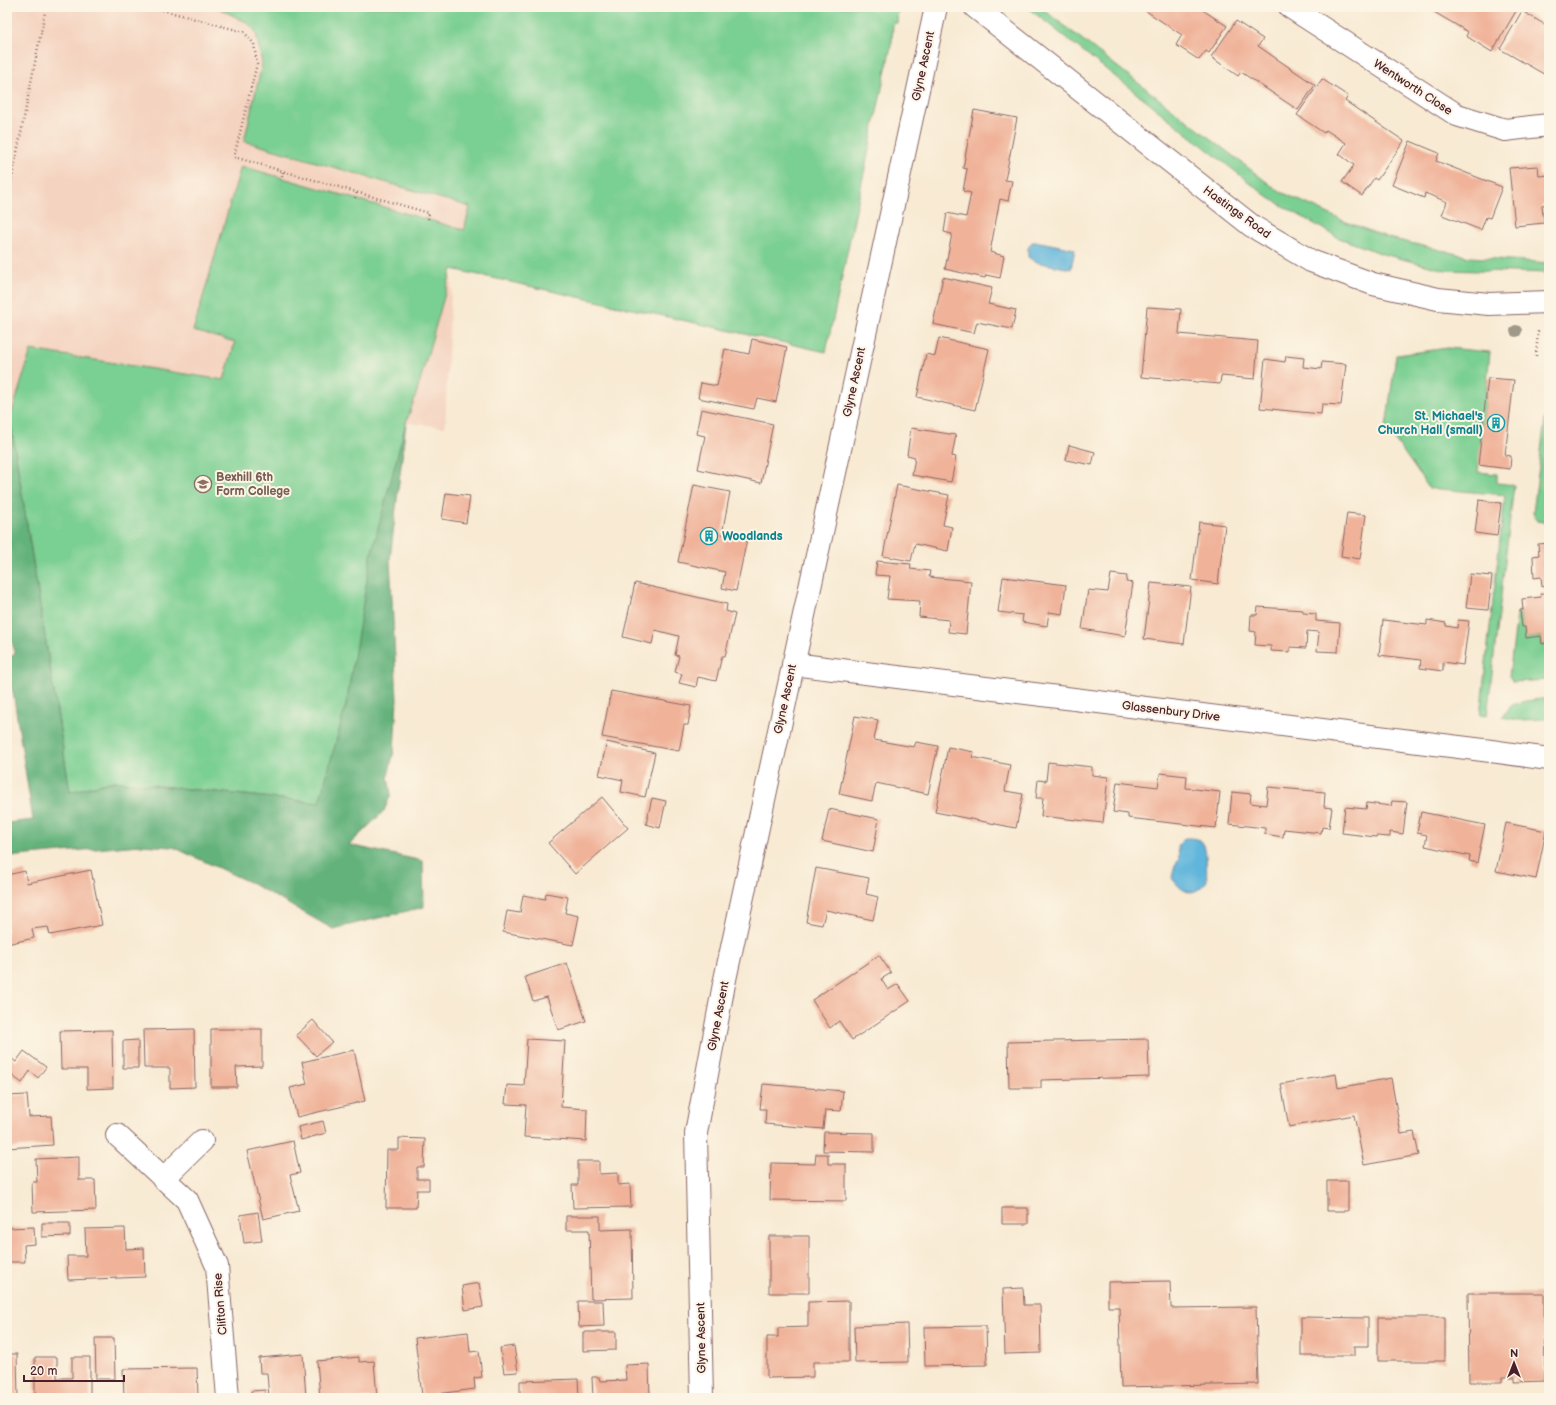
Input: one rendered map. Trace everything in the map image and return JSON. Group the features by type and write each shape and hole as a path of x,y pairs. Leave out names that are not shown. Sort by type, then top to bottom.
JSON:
{"street":[{"name":"Glyne Ascent","path":"702,1398 696,1133 724,984 936,7"},
{"name":"Hastings Road","path":"975,7 1252,226 1311,261 1373,284 1438,299 1489,304 1549,302"},
{"name":"Wentworth Close","path":"1290,7 1457,115 1505,130 1549,125"},
{"name":"Glassenbury Drive","path":"793,664 1549,759"},
{"name":"Clifton Rise","path":"117,1135 187,1200 217,1266 228,1398"},
{"path":"163,1178 202,1141"}],"path":[{"path":"7,203 46,7"},
{"path":"151,7 244,32 254,44 257,64 234,157 429,213 428,220"},
{"path":"282,177 284,171"},
{"path":"355,198 356,192"}],"shaded area":[{"name":"Bexhill 6th Form College","path":"7,7 898,7 897,23 893,23 892,41 826,352 452,269 445,427 406,423 390,559 397,699 394,751 388,776 391,794 384,811 349,845 423,861 424,907 333,929 249,882 173,847 139,845 7,857 7,823 33,820 14,698 7,668 7,657 15,655 7,620"}],"green space":[{"name":"Bexhill 6th Form College","path":"221,7 898,7 897,23 893,23 892,41 826,352 452,269 416,395 406,423 346,705 320,803 114,781 70,792 10,419 31,350 224,380 235,342 193,331 241,166 464,230 470,207 244,141 262,64 256,32 248,23 220,9"},
{"path":"1027,7 1040,7 1277,190 1346,222 1389,238 1470,257 1549,263 1549,273 1445,270 1383,254 1339,238 1269,198"},
{"path":"1448,348 1490,352 1478,472 1497,474 1497,483 1514,485 1487,716 1480,715 1505,495 1429,488 1386,427 1396,355"},
{"path":"1549,389 1549,456 1544,502 1549,503 1549,523 1537,521 1533,513"},
{"path":"7,419 10,419 70,792 114,781 319,803 346,705 371,555 406,423 390,559 397,699 394,751 388,776 391,794 384,811 349,845 423,861 424,907 333,929 249,882 173,847 139,845 7,857 7,823 33,820 14,698 7,668 7,657 15,655 7,620"},
{"path":"1520,610 1522,627 1525,627 1526,638 1541,636 1542,644 1548,644 1549,680 1513,682 1509,676 1517,615"},
{"path":"1549,698 1549,719 1518,720 1502,717 1512,705 1525,701"}],"water":[{"path":"1032,242 1040,242 1075,249 1071,269 1035,262 1028,257 1028,248"},
{"path":"1185,838 1201,841 1206,853 1207,881 1198,890 1193,892 1185,891 1176,884 1172,878 1174,868 1179,859 1178,845"}],"building":[{"path":"1140,7 1198,7 1227,26 1209,53 1206,51 1199,60 1176,45 1182,35"},
{"path":"1437,7 1509,7 1516,11 1492,52 1466,36 1468,32 1434,12"},
{"path":"1522,11 1549,27 1549,77 1500,49"},
{"path":"1236,21 1263,39 1258,46 1315,85 1298,110 1241,72 1238,76 1211,57"},
{"path":"1322,79 1348,96 1345,101 1404,141 1377,180 1374,178 1362,196 1342,182 1354,165 1339,154 1346,143 1326,130 1324,133 1297,115"},
{"path":"974,110 1017,118 1005,180 1012,181 1008,201 1000,199 990,252 1004,256 1000,278 986,275 985,278 945,269 952,234 944,232 947,213 966,217 971,193 963,191 967,169 963,168"},
{"path":"1410,141 1439,153 1436,161 1502,187 1490,218 1486,217 1481,230 1442,215 1447,202 1425,193 1424,198 1392,185"},
{"path":"1538,166 1539,176 1549,175 1549,204 1542,205 1544,223 1515,226 1509,168"},
{"path":"943,277 992,288 988,304 1016,310 1012,329 977,322 974,333 933,324"},
{"path":"1147,307 1181,309 1179,334 1258,341 1255,379 1221,376 1220,384 1141,377"},
{"path":"939,338 989,349 975,410 917,397 926,354 935,356"},
{"path":"752,339 787,347 776,402 757,398 754,409 698,398 701,383 717,386 725,349 749,354"},
{"path":"1286,356 1304,358 1303,367 1321,369 1322,362 1346,364 1341,405 1322,404 1321,414 1260,408 1265,359 1285,362"},
{"name":"St. Michael's Church Hall (small)","path":"1488,378 1514,380 1505,455 1511,456 1510,469 1478,465"},
{"path":"701,409 773,424 761,483 698,469 705,436 696,434"},
{"path":"911,428 956,435 952,456 956,457 951,482 912,475 915,457 907,455"},
{"path":"1069,445 1095,452 1092,465 1066,460"},
{"name":"Woodlands","path":"694,485 730,492 722,534 747,539 736,591 722,588 725,572 678,562"},
{"path":"897,485 949,495 943,525 952,527 948,551 915,544 911,561 883,556"},
{"path":"446,493 470,496 466,523 442,519"},
{"path":"1479,500 1501,503 1497,536 1475,533"},
{"path":"1347,513 1366,515 1360,559 1341,556"},
{"path":"1199,522 1225,525 1218,584 1192,580"},
{"path":"1549,543 1549,586 1542,587 1541,577 1534,578 1533,556 1539,555 1538,544"},
{"path":"877,561 911,564 910,569 930,571 929,577 971,581 966,634 948,632 949,620 919,617 920,601 887,599 890,576 875,575"},
{"path":"1111,574 1127,576 1126,582 1133,583 1125,636 1082,629 1088,590 1108,592"},
{"path":"1470,574 1492,576 1488,610 1466,608"},
{"path":"1003,577 1066,585 1062,614 1049,612 1047,626 1022,622 1023,615 998,612"},
{"path":"635,583 727,604 726,611 735,614 725,656 722,656 716,681 698,677 696,687 679,683 682,674 675,672 679,656 675,655 679,636 655,630 652,644 623,637"},
{"path":"1151,583 1191,587 1184,644 1144,639"},
{"path":"1546,592 1547,596 1549,596 1549,643 1542,644 1541,636 1526,638 1525,627 1522,627 1520,610 1523,610 1522,599 1541,597 1540,594"},
{"path":"1258,607 1303,610 1303,613 1316,614 1316,621 1340,623 1338,652 1317,651 1319,632 1307,631 1306,648 1290,647 1290,652 1271,651 1271,646 1255,645 1256,632 1250,631 1251,615 1257,615"},
{"path":"1383,620 1427,625 1427,620 1446,623 1446,626 1457,628 1458,620 1469,621 1463,665 1443,662 1443,671 1420,668 1421,660 1379,655"},
{"path":"611,691 691,706 688,725 684,725 679,751 602,737"},
{"path":"855,716 878,720 874,740 914,747 916,742 938,746 928,794 876,783 872,801 839,794"},
{"path":"607,742 655,753 645,797 621,792 623,780 599,775"},
{"path":"948,747 974,752 972,757 1010,765 1005,791 1023,794 1016,828 935,812"},
{"path":"1048,762 1092,767 1092,775 1108,777 1103,823 1041,816 1043,798 1036,798 1038,780 1046,781"},
{"path":"1160,773 1187,776 1186,788 1220,792 1216,828 1128,818 1128,814 1113,812 1117,782 1158,787"},
{"path":"1268,787 1325,792 1324,807 1332,808 1329,828 1322,827 1321,833 1284,829 1283,837 1265,834 1265,828 1229,824 1232,792 1251,794 1250,803 1266,805"},
{"path":"602,797 628,828 575,874 548,843"},
{"path":"652,798 666,801 660,828 646,824"},
{"path":"1392,801 1407,802 1403,834 1390,832 1390,837 1376,837 1342,833 1345,807 1366,809 1367,803 1391,806"},
{"path":"829,809 879,819 873,852 822,841"},
{"path":"1421,812 1485,825 1477,863 1469,861 1470,856 1425,846 1427,835 1417,833"},
{"path":"1506,823 1546,831 1536,879 1496,871"},
{"path":"816,868 869,878 866,894 878,897 873,920 826,910 822,925 806,922"},
{"path":"91,870 102,925 50,935 48,927 32,929 34,938 7,944 7,875 25,871 27,883"},
{"path":"546,893 568,897 565,913 579,916 573,945 503,932 507,911 520,913 523,895 545,899"},
{"path":"879,955 891,973 881,979 888,990 898,984 910,1001 852,1040 839,1021 830,1028 812,1000"},
{"path":"567,963 586,1021 558,1030 547,997 533,1001 525,977"},
{"path":"313,1020 332,1042 316,1056 296,1035"},
{"path":"194,1029 195,1087 170,1088 170,1068 144,1068 143,1030"},
{"path":"211,1029 262,1029 262,1066 236,1067 237,1087 211,1087"},
{"path":"112,1030 113,1088 87,1089 87,1069 61,1069 60,1031"},
{"path":"527,1039 565,1041 561,1107 587,1109 586,1141 524,1137 526,1105 505,1104 507,1085 524,1086"},
{"path":"1148,1039 1149,1077 1041,1080 1041,1088 1009,1088 1008,1042"},
{"path":"138,1040 138,1068 123,1068 123,1041"},
{"path":"354,1050 365,1101 297,1117 290,1088 307,1084 302,1062"},
{"path":"24,1051 46,1067 38,1078 30,1071 22,1083 10,1074 7,1077 7,1055 16,1062"},
{"path":"1336,1074 1338,1088 1391,1078 1401,1134 1414,1132 1419,1155 1364,1165 1354,1115 1289,1127 1281,1084"},
{"path":"763,1084 843,1091 841,1111 825,1110 823,1129 765,1124 766,1109 760,1109"},
{"path":"27,1095 29,1117 51,1116 53,1145 7,1148 7,1096"},
{"path":"323,1121 326,1133 301,1140 298,1127"},
{"path":"824,1132 874,1133 874,1152 823,1151"},
{"path":"399,1138 425,1139 424,1167 417,1167 417,1179 429,1179 429,1190 417,1190 416,1208 386,1208 387,1150 399,1150"},
{"path":"293,1141 300,1173 290,1175 299,1211 263,1219 247,1151"},
{"path":"816,1154 828,1154 828,1164 846,1164 846,1201 770,1200 771,1163 815,1164"},
{"path":"79,1157 79,1180 95,1180 96,1210 33,1212 32,1182 37,1182 36,1159"},
{"path":"578,1161 599,1161 599,1174 618,1173 618,1185 630,1184 631,1207 573,1208 572,1185 578,1185"},
{"path":"1327,1181 1348,1181 1348,1211 1327,1211"},
{"path":"1002,1208 1028,1208 1028,1224 1002,1224"},
{"path":"258,1212 262,1241 244,1243 240,1215"},
{"path":"566,1216 600,1216 600,1230 632,1229 633,1298 591,1299 589,1230 566,1230"},
{"path":"42,1223 70,1223 70,1236 42,1237"},
{"path":"34,1227 35,1244 24,1245 25,1262 9,1262 8,1228"},
{"path":"125,1228 126,1249 144,1248 145,1277 68,1280 67,1256 86,1256 85,1229"},
{"path":"769,1236 809,1236 809,1293 769,1293"},
{"path":"1170,1281 1171,1308 1256,1307 1258,1384 1121,1387 1119,1307 1108,1307 1108,1282"},
{"path":"479,1283 483,1307 465,1310 462,1286"},
{"path":"1023,1288 1024,1305 1040,1305 1041,1353 1005,1354 1003,1289"},
{"path":"1468,1293 1544,1293 1545,1381 1515,1382 1515,1377 1502,1377 1502,1382 1469,1382"},
{"path":"578,1301 603,1301 604,1326 579,1327"},
{"path":"849,1301 849,1362 813,1362 813,1377 767,1378 767,1337 778,1337 778,1328 808,1327 808,1302"},
{"path":"1301,1317 1368,1318 1368,1346 1354,1346 1354,1356 1301,1356"},
{"path":"1378,1317 1445,1317 1445,1361 1378,1361"},
{"path":"907,1324 908,1362 855,1363 854,1326"},
{"path":"986,1326 987,1365 925,1366 924,1327"},
{"path":"468,1332 470,1352 479,1351 482,1377 474,1378 475,1389 422,1396 415,1338"},
{"path":"583,1332 616,1332 616,1350 583,1351"},
{"path":"95,1338 114,1338 115,1379 96,1379"},
{"path":"514,1346 518,1372 504,1373 500,1348"},
{"path":"7,1354 17,1354 18,1398 7,1398"},
{"path":"303,1354 306,1398 269,1398 267,1373 260,1373 259,1358"},
{"path":"35,1357 57,1357 57,1378 72,1378 72,1357 90,1357 90,1398 35,1398"},
{"path":"359,1357 359,1362 374,1361 377,1398 320,1398 317,1361"},
{"path":"649,1364 650,1398 593,1398 592,1377 599,1377 600,1381 626,1380 625,1365"},
{"path":"197,1368 198,1398 124,1398 123,1369"},
{"path":"578,1379 579,1398 520,1398 520,1381"},
{"path":"265,1390 265,1398 252,1398 251,1391"}],"place":[{"name":"St. Michael's Church Hall (small)","path":"1496,423"},
{"name":"Bexhill 6th Form College","path":"203,484"},
{"name":"Woodlands","path":"709,536"}]}
